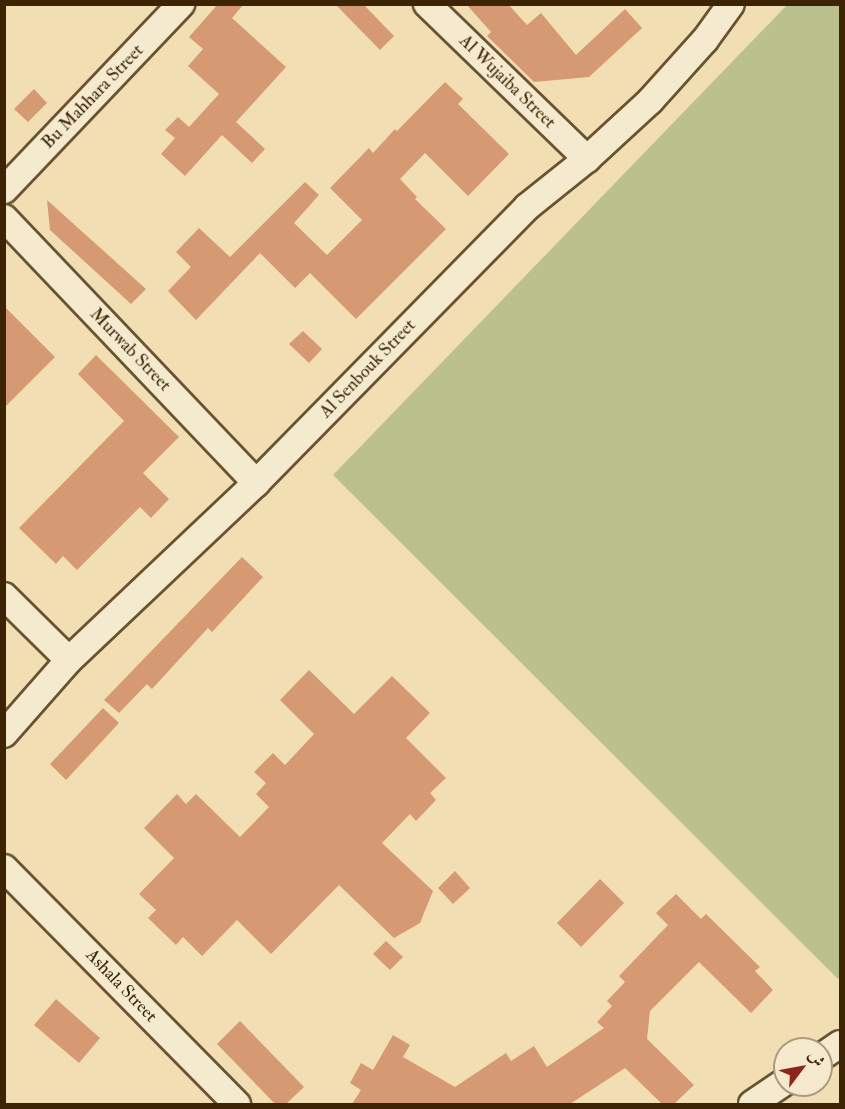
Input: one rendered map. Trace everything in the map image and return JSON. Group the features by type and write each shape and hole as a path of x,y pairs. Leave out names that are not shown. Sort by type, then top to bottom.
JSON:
{"street":[{"name":"Bu Mahhara Street","path":"4,190 181,4"},
{"name":"Al Wujaiba Street","path":"427,4 587,159"},
{"name":"Al Senbouk Street","path":"4,734 69,660 256,483 527,207 587,159 650,101 705,40 730,4"},
{"name":"Murwab Street","path":"4,218 256,483"},
{"path":"4,596 69,660"},
{"name":"Ashala Street","path":"4,868 237,1104"},
{"path":"752,1104 773,1090"}],"green space":[{"path":"787,5 840,5 840,977 838,979 333,475"}],"building":[{"path":"218,4 244,4 232,18 286,67 236,122 265,149 252,163 222,135 185,176 161,154 175,138 165,130 178,117 189,127 219,94 188,66 203,49 189,37"},
{"path":"335,4 363,4 394,36 380,50"},
{"path":"466,4 508,4 527,25 541,13 576,55 625,9 642,28 589,77 534,82 487,36 491,32"},
{"path":"445,82 463,99 458,104 509,154 468,196 425,153 400,179 417,197 415,199 446,229 356,319 310,273 295,288 260,253 196,320 168,291 191,267 176,252 199,228 230,257 305,182 319,195 294,223 327,255 362,220 330,188 369,148 373,153 395,129 397,131"},
{"path":"34,89 47,103 28,122 14,109"},
{"path":"47,200 146,289 131,304 50,230"},
{"path":"4,306 55,357 4,408"},
{"path":"303,331 322,349 309,363 289,344"},
{"path":"96,355 179,437 143,473 169,499 151,518 140,507 77,570 63,556 56,564 19,528 124,421 78,374"},
{"path":"242,557 263,577 212,632 208,628 152,689 147,684 119,713 104,700"},
{"path":"309,670 354,714 392,676 430,713 406,738 446,778 430,793 436,800 416,821 410,814 382,843 433,891 420,923 394,938 339,885 271,954 237,920 202,956 183,937 176,945 148,918 156,910 139,894 174,858 144,828 177,794 186,804 196,794 240,837 269,807 256,794 266,783 254,772 273,753 285,765 314,734 280,700"},
{"path":"103,708 119,723 66,780 50,764"},
{"path":"455,871 470,888 453,904 438,888"},
{"path":"600,879 624,903 581,947 557,923"},
{"path":"676,894 701,919 706,914 760,967 755,971 773,990 751,1013 699,962 650,1011 647,1039 694,1085 674,1104 662,1104 625,1068 570,1104 352,1104 361,1090 350,1083 361,1063 373,1070 393,1035 410,1045 403,1057 455,1087 506,1053 511,1061 534,1046 547,1067 604,1028 597,1022 612,1006 607,1001 625,982 619,976 668,925 656,913"},
{"path":"386,941 403,957 390,970 373,954"},
{"path":"56,999 100,1038 79,1063 34,1025"},
{"path":"240,1021 304,1087 286,1104 275,1104 217,1044"}]}
